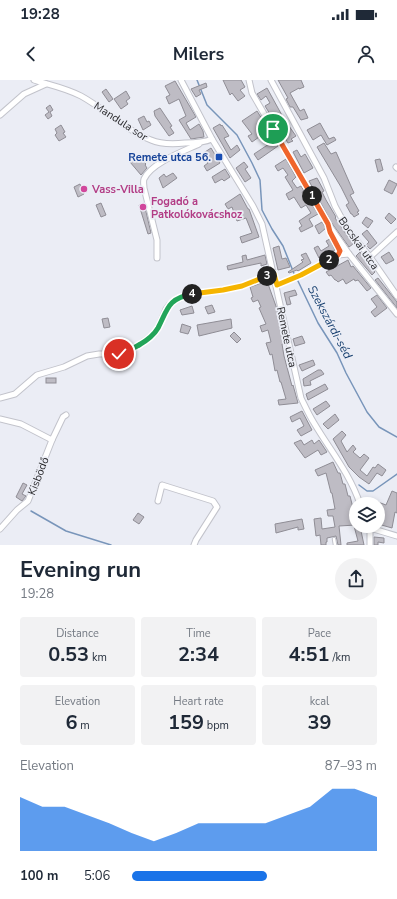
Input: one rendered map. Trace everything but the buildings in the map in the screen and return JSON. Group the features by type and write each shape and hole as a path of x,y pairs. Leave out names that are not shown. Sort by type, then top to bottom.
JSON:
{"street":[{"name":"Mandula sor","path":"34,80 68,90 92,102 136,133 152,141 178,144 203,142 212,139"},
{"name":"Remete utca","path":"181,80 212,139 254,206 262,224 277,285 301,398 314,423 329,444 355,488 358,497"},
{"path":"249,80 252,92 328,224 348,254 397,314"},
{"name":"Bocskai utca","path":"271,80 324,178 335,206 348,230 370,257 397,296"},
{"path":"0,116 24,94 46,84"},
{"path":"157,258 157,240 144,188 144,180 153,168 170,157 203,142"},
{"path":"328,224 330,232 340,251 338,255"},
{"path":"370,257 397,232"},
{"path":"277,285 301,275 338,255 348,254"},
{"path":"0,398 15,394 37,375 64,367 87,356 99,354 119,354 128,351 154,334 169,305 186,295 242,286 274,274"},
{"name":"Kisbödő","path":"0,529 17,510 28,501 52,440 63,417 66,415"},
{"path":"0,419 21,424 52,440"},
{"path":"158,501 162,486 213,501 216,507 194,545"},
{"path":"385,532 397,536"},
{"path":"370,533 370,545"}],"lane":[{"path":"334,539 335,545"}],"waterway":[{"name":"Szekszárdi-séd","path":"197,80 207,105 237,135 252,163 260,180 262,210 283,246 295,276"},
{"name":"Szekszárdi-séd","path":"297,279 318,323 337,353 367,412 379,427 397,437"},
{"path":"359,485 367,491 373,491 397,474"},
{"path":"31,511 66,531 111,545"}],"place":[{"name":"Remete utca 56.","path":"219,157"},
{"name":"Vass-Villa","path":"84,189"},
{"name":"Fogadó a Patkolókovácshoz","path":"143,207"}],"route":[{"path":"119,354 128,351 154,334 169,305 186,295 242,286 274,274 277,285 301,275 338,255 340,251 330,232 328,224 273,129"}]}
